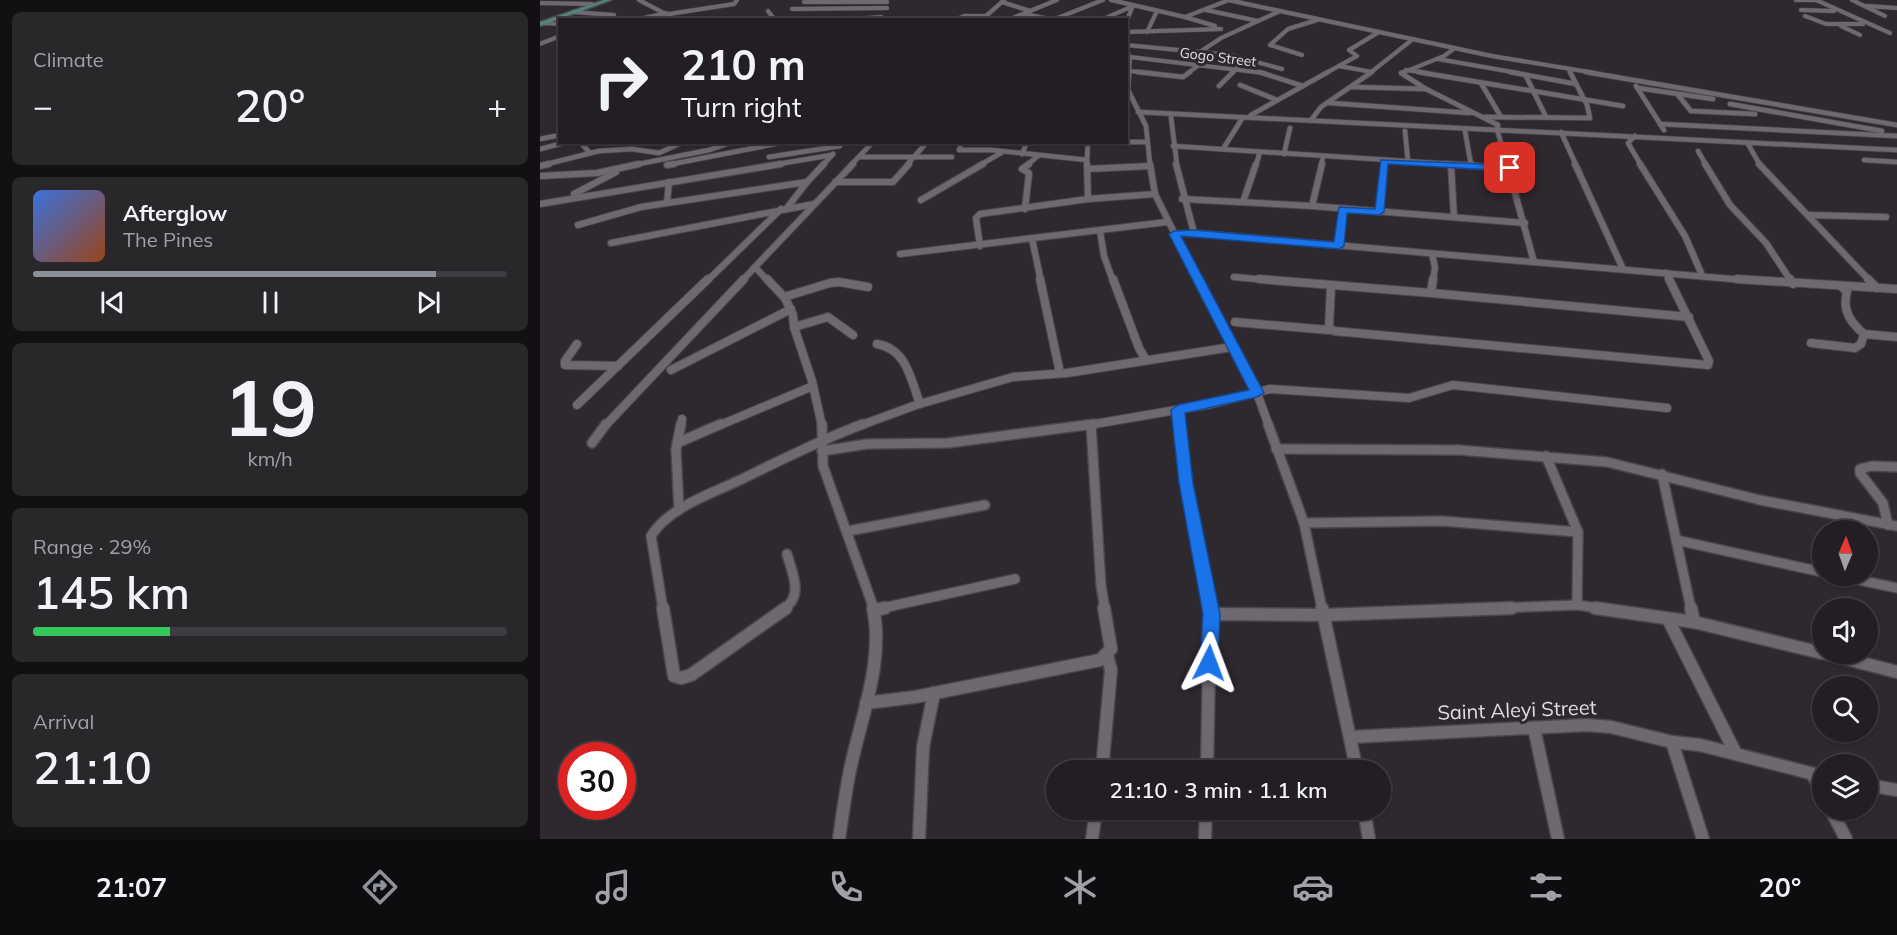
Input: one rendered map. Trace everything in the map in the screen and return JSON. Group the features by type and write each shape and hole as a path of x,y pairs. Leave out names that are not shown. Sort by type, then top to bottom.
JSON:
{"main road":[{"path":"541,23 603,0"},
{"path":"541,23 609,0"}],"street":[{"path":"639,0 674,18"},
{"path":"647,18 735,4 737,0"},
{"path":"1045,0 1055,1"},
{"path":"1058,18 1103,0"},
{"path":"1111,0 1185,17 1221,29"},
{"path":"1185,17 1229,0 1455,48 1897,125"},
{"path":"1796,0 1816,0 1836,11 1890,33"},
{"path":"1852,0 1885,16"},
{"path":"829,13 843,1"},
{"path":"804,2 888,1 886,10 879,18"},
{"path":"959,18 986,16 1003,1 1030,11"},
{"path":"1013,18 1055,1"},
{"path":"540,3 592,4"},
{"path":"1865,6 1896,4"},
{"path":"1106,18 1133,6"},
{"path":"1128,18 1133,6"},
{"path":"792,9 886,10"},
{"path":"801,14 886,10"},
{"path":"1205,10 1259,21"},
{"path":"1801,10 1836,11"},
{"path":"768,11 773,18"},
{"path":"1147,32 1157,11"},
{"path":"1200,52 1236,31 1280,11"},
{"path":"573,12 614,15"},
{"path":"1023,14 1049,18"},
{"path":"1805,16 1823,24 1866,24"},
{"path":"1302,54 1270,45 1288,29 1318,20"},
{"path":"541,23 558,24"},
{"path":"1837,24 1860,35"},
{"path":"1128,32 1221,29 1236,31"},
{"path":"1223,149 1247,116 1357,57 1349,50 1379,32"},
{"path":"540,44 558,37"},
{"path":"1312,119 1321,108 1353,87 1413,39"},
{"path":"1128,45 1238,57 1282,69"},
{"path":"1455,48 1437,59 1401,73 1426,89 1498,125 1497,129 1510,168 1534,262"},
{"path":"1128,54 1128,72 1183,77 1199,65"},
{"name":"Gogo Street","path":"1128,54 1258,71 1303,86"},
{"path":"1229,68 1238,57"},
{"path":"1437,59 1576,84"},
{"path":"1338,66 1372,72"},
{"path":"1219,86 1237,69"},
{"path":"1484,117 1590,118 1581,91 1569,69"},
{"path":"1406,70 1623,106"},
{"path":"1526,76 1546,117"},
{"path":"1633,80 1664,130"},
{"path":"1481,83 1501,117"},
{"path":"1240,85 1277,100"},
{"path":"1353,87 1426,89"},
{"path":"1638,88 1713,99"},
{"path":"1128,91 1146,126 1146,142 1155,194 1167,222 1257,393 1304,523 1355,760"},
{"path":"1678,95 1691,111 1755,114"},
{"path":"1330,103 1476,113"},
{"path":"1730,104 1897,135"},
{"path":"1128,108 1748,144 1897,150"},
{"path":"1171,117 1173,146 1182,199 1194,233"},
{"path":"1660,124 1897,135"},
{"path":"1284,154 1290,128"},
{"path":"1406,131 1408,162"},
{"path":"1465,131 1471,166"},
{"path":"1562,132 1623,269"},
{"path":"540,139 558,135"},
{"path":"1635,136 1628,143 1629,146 1685,236 1702,275"},
{"path":"1128,142 1146,142"},
{"path":"540,149 559,144"},
{"path":"582,144 589,153"},
{"path":"540,166 589,153 623,149 659,153 678,144"},
{"path":"540,176 559,173 586,174 622,169 727,144"},
{"path":"667,165 775,144"},
{"path":"577,405 784,209 842,144"},
{"path":"769,157 842,144"},
{"path":"592,443 614,416 871,144"},
{"path":"835,182 893,182 925,144"},
{"path":"961,144 959,150 991,150 1001,153 1087,160"},
{"path":"1022,154 1026,144"},
{"path":"1088,144 1088,199"},
{"path":"1748,144 1762,168 1877,288"},
{"path":"1173,146 1384,162 1510,168"},
{"path":"1698,151 1730,205 1766,243 1793,284"},
{"path":"1243,202 1260,152"},
{"path":"921,200 1001,153"},
{"path":"540,204 832,155"},
{"path":"1025,209 1029,173 1022,169 1038,156"},
{"path":"860,157 952,157"},
{"path":"1312,206 1323,157"},
{"path":"1864,160 1897,162"},
{"path":"1379,212 1384,162"},
{"path":"1088,169 1150,165"},
{"path":"1451,165 1454,217"},
{"path":"563,200 622,169"},
{"path":"667,203 669,182"},
{"path":"578,225 610,214 667,203 807,182"},
{"path":"980,246 978,216 1088,199 1155,194"},
{"path":"1182,199 1312,206 1525,223"},
{"path":"611,243 814,204"},
{"path":"1339,246 1343,209"},
{"path":"1808,215 1886,217"},
{"path":"900,254 1167,222"},
{"path":"1100,231 1104,256 1139,348 1146,360"},
{"path":"1174,234 1194,233 1793,284 1897,289"},
{"path":"1032,239 1060,373"},
{"path":"1431,293 1435,267 1432,254"},
{"path":"755,267 784,297 791,309 794,327 822,423 823,466 848,531 874,610 876,640 866,703 849,775 839,839"},
{"path":"1235,322 1708,365 1710,361 1666,273"},
{"path":"1234,277 1689,317"},
{"path":"784,297 830,283 868,286"},
{"path":"1329,330 1331,286"},
{"path":"1842,287 1847,292 1844,303 1851,323 1864,334 1897,337"},
{"path":"671,370 791,309"},
{"path":"794,327 828,316 853,335"},
{"path":"1811,343 1855,348 1861,344 1864,334"},
{"path":"577,344 565,361 565,365 618,366"},
{"path":"877,344 890,346 902,357 920,404"},
{"path":"786,554 797,592 796,598 790,605 691,675 681,678 674,676 651,536 656,528 679,510 823,439 920,404 1013,377 1060,373 1232,347"},
{"path":"822,451 867,444 948,443 1091,425 1178,410 1270,389 1409,399 1453,385 1667,408"},
{"path":"677,443 813,386"},
{"path":"1178,410 1186,483 1212,614 1207,760"},
{"path":"679,510 677,443 682,419"},
{"path":"866,703 934,693 1100,660 1107,655 1111,649 1101,586 1091,425"},
{"path":"1276,449 1459,450 1607,462 1760,500 1893,526"},
{"path":"1546,456 1578,532 1577,605"},
{"path":"1893,526 1878,495 1860,473 1860,469 1872,466 1897,467"},
{"path":"1662,474 1694,622"},
{"path":"848,531 985,505"},
{"path":"1304,523 1442,521 1578,532"},
{"path":"1676,540 1812,570"},
{"path":"874,610 1015,579"},
{"path":"1878,584 1897,588"},
{"path":"1212,614 1325,615 1577,605 1694,622 1812,651"},
{"path":"1668,618 1736,754"},
{"path":"1103,760 1111,670 1107,655"},
{"path":"1866,664 1897,672"},
{"path":"919,839 923,747 934,693"},
{"name":"Saint Aleyi Street","path":"1351,737 1586,725 1611,727 1672,742 1700,745 1812,774"},
{"path":"1534,728 1558,839"},
{"path":"1672,742 1703,839"},
{"path":"1878,787 1897,790"},
{"path":"1092,839 1095,820"},
{"path":"1205,839 1206,820"},
{"path":"1366,820 1369,839"},
{"path":"1836,820 1846,839"}],"route":[{"path":"1209,663 1212,614 1186,483 1178,410 1257,393 1174,234 1194,233 1339,246 1343,209 1379,212 1384,162 1510,168"}]}
